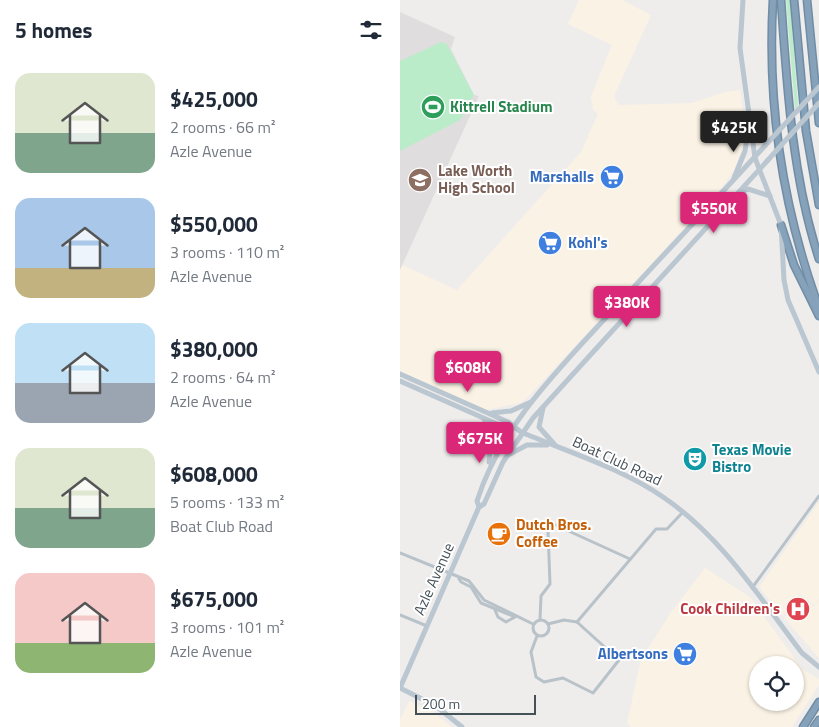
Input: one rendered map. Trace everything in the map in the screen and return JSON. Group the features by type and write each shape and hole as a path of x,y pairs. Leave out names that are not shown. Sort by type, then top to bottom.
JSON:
{"highway":[{"path":"773,0 772,78 782,171 797,239 819,308"},
{"path":"781,0 796,159 811,234 819,259"},
{"path":"794,0 806,131 819,205"},
{"path":"807,0 819,123"},
{"path":"781,225 794,266 819,316"},
{"path":"803,727 819,702"},
{"path":"814,727 819,720"}],"main road":[{"path":"743,0 740,48 754,158 781,225 786,295 819,372"},
{"name":"Azle Avenue","path":"480,507 478,501 484,481 501,444 532,401 605,318 819,86"},
{"name":"Azle Avenue","path":"400,688 480,507 484,504 508,455 522,432 615,326 819,103"},
{"path":"731,182 745,151 749,128"},
{"path":"737,194 748,189 770,196"},
{"path":"605,318 615,326"},
{"path":"585,341 594,350"},
{"name":"Boat Club Road","path":"400,374 485,415 506,428 522,432 637,482 683,512 711,537 802,653 819,667"},
{"name":"Boat Club Road","path":"400,381 485,415"},
{"path":"484,481 493,440 492,431 485,415 505,413 532,401"},
{"name":"Azle Avenue","path":"545,404 539,420 539,427 557,447"},
{"path":"508,455 527,445 557,447"},
{"path":"400,688 436,706 462,727"}],"street":[{"path":"752,588 819,496"},
{"path":"577,622 656,530 667,529 683,512"},
{"path":"540,620 541,596 550,584 548,532 551,523 630,559"},
{"path":"400,553 459,579 469,581 484,600 495,608 533,624"},
{"path":"495,608 498,617 506,622 516,617"},
{"path":"400,615 427,626"},
{"path":"533,624 540,620"},
{"path":"537,636 531,652 536,678 544,682 563,678 593,692 619,660 577,622 564,620 548,624 540,620"},
{"path":"533,624 533,632 537,636"},
{"path":"537,636 547,634 548,624"}],"shaded area":[{"path":"579,0 622,0 651,15 614,96 618,105 692,103 725,92 740,90 746,133 744,143 734,170 723,186 527,398 520,403 486,410 400,371 400,270 402,265 457,290 581,152 598,114 593,109 590,99 612,45 568,24"},
{"name":"Lake Worth High School","path":"400,12 455,37 451,49 474,95 479,96 400,270"},
{"path":"819,502 819,598 814,605 799,594 783,616 759,587"},
{"path":"705,568 750,597 793,656 749,656 749,711 802,711 792,727 631,727 627,723 641,659 672,611"},
{"path":"800,596 814,606 819,599 819,658 784,618"},
{"path":"804,671 819,679 819,685 804,708"},
{"path":"409,701 433,712 452,727 400,727 400,720"}],"green space":[{"path":"786,0 790,0 798,105 795,109"},
{"name":"Kittrell Stadium","path":"441,42 447,44 474,95 460,120 400,151 400,61"}],"place":[{"name":"Kittrell Stadium","path":"433,107"},
{"name":"Marshalls","path":"612,177"},
{"name":"Lake Worth High School","path":"420,180"},
{"name":"Kohl's","path":"550,243"},
{"name":"Texas Movie Bistro","path":"695,459"},
{"name":"Dutch Bros. Coffee","path":"499,534"},
{"name":"Cook Children's","path":"798,609"},
{"name":"Albertsons","path":"685,654"}]}
